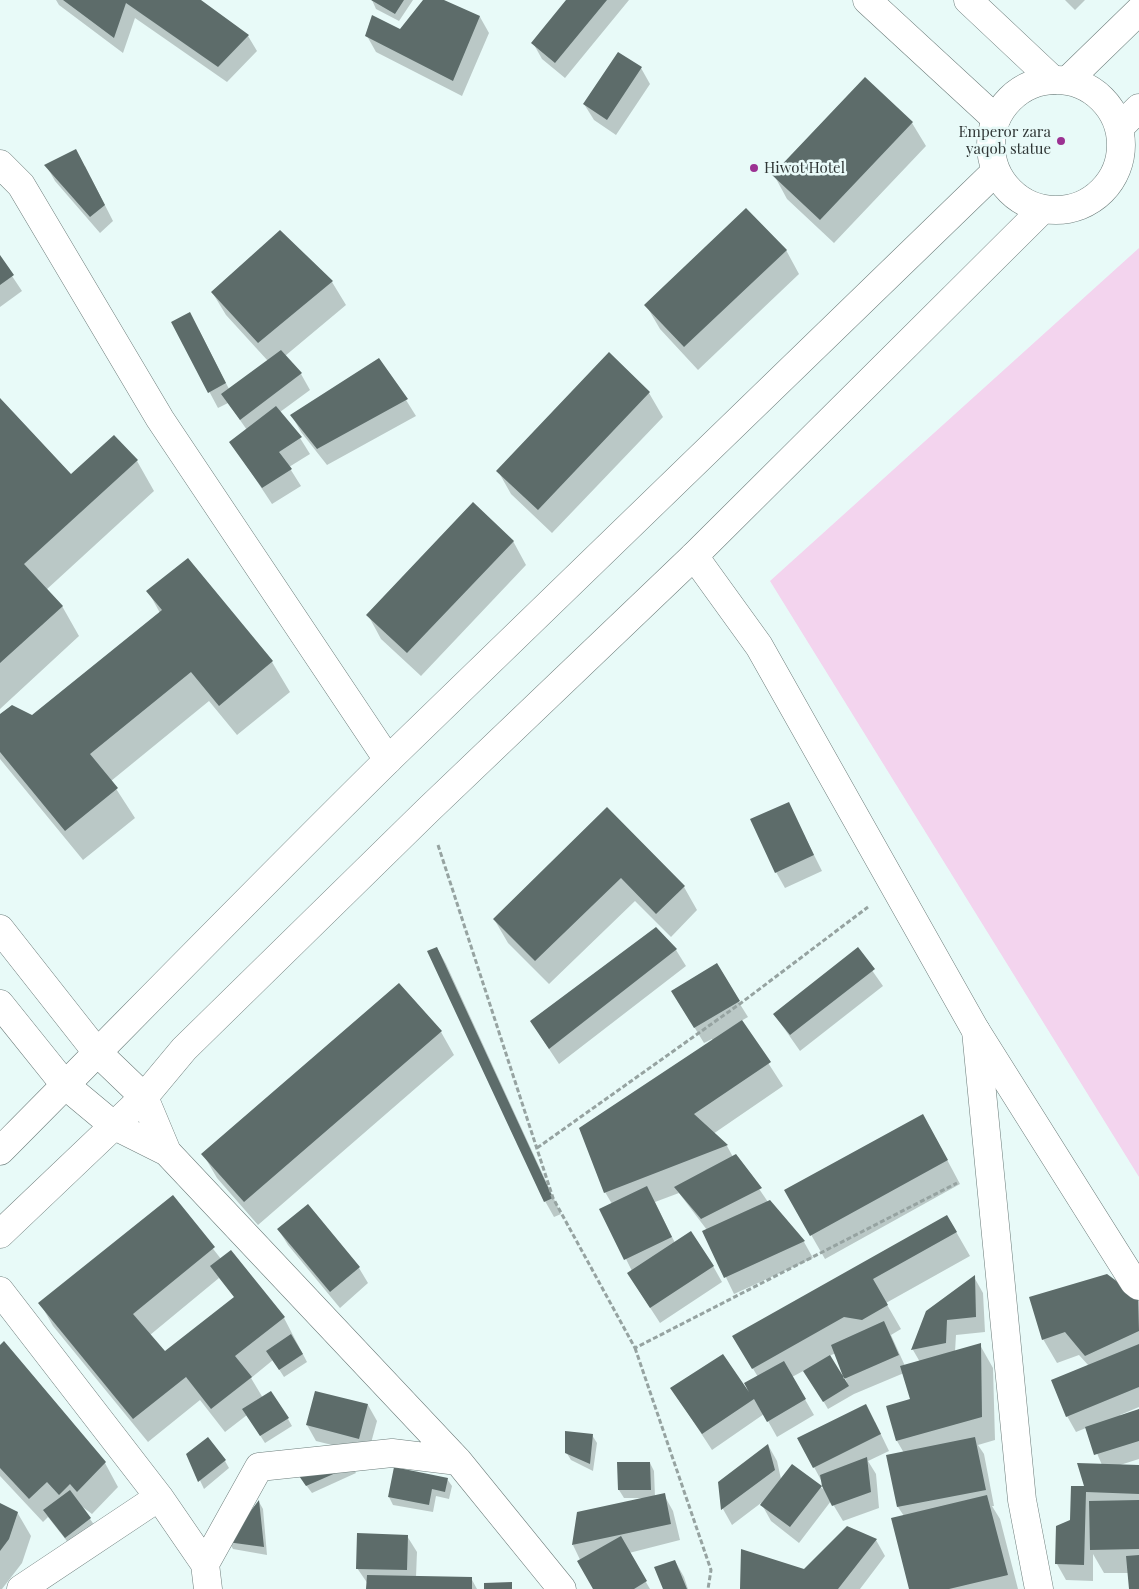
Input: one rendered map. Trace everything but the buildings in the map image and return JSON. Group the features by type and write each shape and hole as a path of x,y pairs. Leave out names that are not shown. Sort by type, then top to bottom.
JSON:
{"main road":[{"path":"867,0 996,119"},
{"path":"968,0 1060,80"},
{"path":"1060,80 1139,11"},
{"path":"1060,80 1085,86 1100,96 1112,110 1120,127 1122,150 1117,171 1105,190 1087,203 1066,210 1043,209 1023,202 1007,188 996,171 991,154 991,136 996,119 1006,103 1019,91 1035,83 1060,80"},
{"path":"1120,127 1139,108"},
{"path":"0,164 21,185 160,419 388,760"},
{"path":"0,1151 96,1051 140,1010 388,760 996,171"},
{"path":"0,1234 144,1097 184,1049 427,811 694,556 1043,209"},
{"path":"694,556 760,646 976,1031 1134,1282 1139,1286"},
{"path":"0,929 96,1051 144,1097 167,1152"},
{"path":"0,1004 65,1085 113,1125 167,1152 458,1461 562,1589"},
{"path":"976,1031 1022,1500 1039,1589"},
{"path":"0,1291 159,1497 206,1577"},
{"path":"206,1577 259,1467 392,1453 458,1461"},
{"path":"21,1589 159,1497"}],"path":[{"path":"427,811 553,1198 635,1348 711,1570 708,1589"},
{"path":"537,1148 741,1003 894,887"},
{"path":"635,1348 989,1167"}],"shaded area":[{"path":"1139,248 1139,1177 770,581"}],"place":[{"name":"Emperor zara yaqob statue","path":"1061,141"},
{"name":"Hiwot Hotel","path":"754,168"}]}
